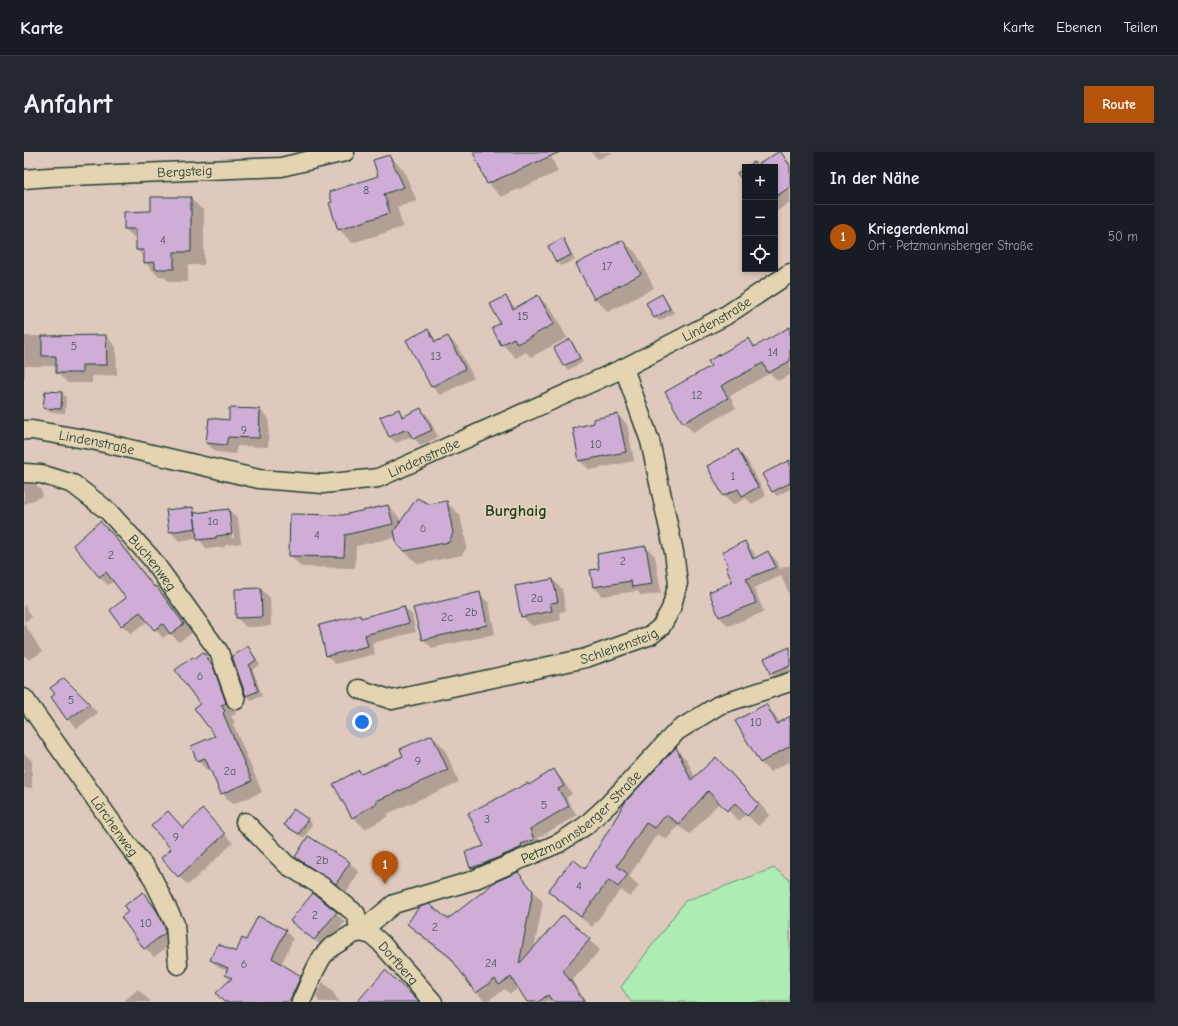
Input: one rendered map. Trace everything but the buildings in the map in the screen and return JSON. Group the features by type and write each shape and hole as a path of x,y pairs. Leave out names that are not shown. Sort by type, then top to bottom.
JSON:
{"street":[{"name":"Bergsteig","path":"24,179 282,167 345,152"},
{"name":"Lindenstraße","path":"24,430 96,441 259,479 331,484 378,478 624,368 725,316 790,273"},
{"name":"Schlehensteig","path":"359,689 392,700 586,658 651,636 661,627 671,609 678,583 674,552 650,441 624,368"},
{"name":"Buchenweg","path":"24,473 41,474 73,484 108,511 151,558 219,652 236,700"},
{"name":"Petzmannsberger Straße","path":"301,1002 315,970 322,957 330,948 351,934 360,932 394,904 471,881 559,843 585,826 610,804 677,731 719,705 790,682"},
{"name":"Lärchenweg","path":"24,698 125,841 151,875 175,924 178,965"},
{"path":"245,822 287,865 323,887 356,914 360,932"},
{"name":"Dorfberg","path":"360,932 372,935 381,943 433,1002"}],"green space":[{"path":"774,868 790,880 790,1002 631,1002 621,987 685,901"}],"place":[{"name":"Kriegerdenkmal","path":"385,884"}],"district":[{"name":"Burghaig","path":"516,510"}]}
